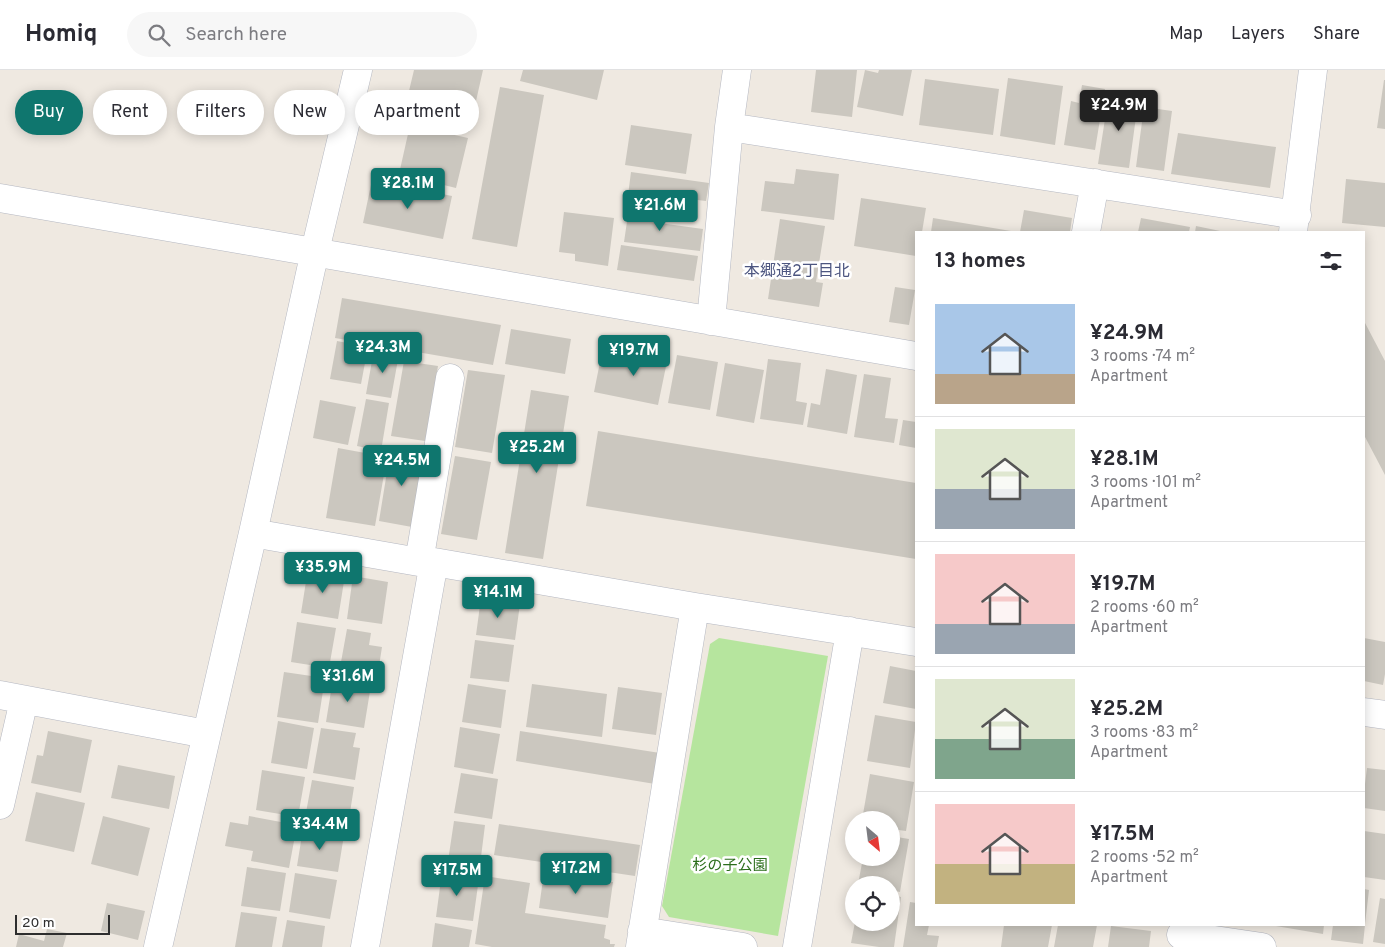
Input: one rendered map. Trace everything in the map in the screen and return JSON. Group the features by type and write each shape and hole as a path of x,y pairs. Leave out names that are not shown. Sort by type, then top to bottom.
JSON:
{"street":[{"path":"158,947 253,533 315,251 358,70"},
{"path":"712,321 729,126 737,70"},
{"path":"729,126 1095,183 1295,224 1313,70"},
{"path":"1086,231 1095,183"},
{"path":"0,198 915,356"},
{"path":"365,947 427,562 450,378"},
{"path":"253,533 915,642"},
{"path":"696,607 641,939 743,947"},
{"path":"797,947 850,631"},
{"path":"0,805 12,697 206,734"},
{"path":"1365,712 1385,715"},
{"path":"1180,936 1262,947"}],"green space":[{"name":"杉の子公園","path":"719,638 828,656 778,936 669,917 662,906 710,644"}],"building":[{"path":"414,70 483,70 478,90 409,90"},
{"path":"523,70 604,70 597,100 520,81"},
{"path":"816,70 857,70 852,117 811,112"},
{"path":"865,70 878,73 879,70 912,70 903,116 857,107"},
{"path":"1008,78 1063,86 1055,145 1000,136"},
{"path":"925,79 999,89 993,135 919,125"},
{"path":"1385,80 1385,129 1377,128"},
{"path":"1082,85 1105,89 1095,150 1064,145 1071,101 1079,103"},
{"path":"500,87 544,95 517,247 472,239"},
{"path":"1115,92 1139,95 1129,168 1098,164 1105,119 1111,119"},
{"path":"1144,107 1172,111 1164,171 1136,167"},
{"path":"631,125 692,134 686,174 625,165"},
{"path":"1178,133 1276,147 1270,188 1171,174"},
{"path":"408,135 455,135 468,138 456,188 399,174"},
{"path":"796,169 839,174 834,220 761,211 765,181 794,184"},
{"path":"631,172 709,183 706,201 656,195 654,207 627,203"},
{"path":"1346,179 1385,183 1385,227 1342,223"},
{"path":"372,180 452,196 443,239 363,223"},
{"path":"861,198 926,208 922,231 915,231 915,256 854,246"},
{"path":"629,208 653,211 652,222 703,229 700,251 624,242"},
{"path":"1024,210 1072,218 1070,231 1020,231"},
{"path":"564,212 614,218 608,266 575,261 575,254 559,252"},
{"path":"933,218 1011,231 931,231"},
{"path":"1141,218 1190,227 1189,231 1138,231"},
{"path":"780,219 825,226 816,282 823,283 819,307 768,299"},
{"path":"1196,226 1220,231 1195,231"},
{"path":"621,245 698,256 694,281 617,270"},
{"path":"895,287 915,290 909,325 889,322"},
{"path":"342,298 501,325 493,365 335,338"},
{"path":"1365,323 1385,361 1385,475 1365,437"},
{"path":"511,329 571,339 565,374 505,364"},
{"path":"337,341 368,347 361,384 330,379"},
{"path":"641,347 669,352 658,405 594,392 601,357 637,365"},
{"path":"374,350 399,354 391,398 366,394"},
{"path":"677,355 718,362 710,410 668,403"},
{"path":"768,359 801,363 796,401 807,403 803,425 760,419"},
{"path":"404,361 438,366 425,441 391,436"},
{"path":"725,363 764,370 754,423 716,416"},
{"path":"826,369 857,375 847,434 807,427 811,403 820,405"},
{"path":"468,370 505,375 492,453 455,447"},
{"path":"864,374 891,378 885,418 898,419 894,443 854,437"},
{"path":"531,390 569,396 543,559 505,553"},
{"path":"366,399 389,403 381,451 357,446"},
{"path":"320,400 356,407 348,445 313,438"},
{"path":"903,420 915,422 915,448 899,445"},
{"path":"598,431 915,483 915,559 586,506"},
{"path":"391,447 424,452 412,527 379,521"},
{"path":"338,448 387,457 375,526 326,518"},
{"path":"455,456 491,462 477,540 441,534"},
{"path":"308,569 345,575 338,619 301,613"},
{"path":"353,576 388,582 382,624 347,619"},
{"path":"481,598 520,604 515,640 476,635"},
{"path":"297,622 336,628 329,668 291,662"},
{"path":"347,629 371,633 369,645 382,647 377,679 339,673"},
{"path":"1365,638 1385,642 1383,685 1365,681"},
{"path":"475,640 514,645 509,682 470,678"},
{"path":"890,666 915,671 915,709 883,703"},
{"path":"284,672 325,678 318,723 277,717"},
{"path":"333,679 371,685 364,728 326,722"},
{"path":"468,684 506,690 501,728 462,722"},
{"path":"532,684 607,694 602,737 526,727"},
{"path":"618,687 662,693 656,735 612,729"},
{"path":"875,715 915,722 910,768 867,761"},
{"path":"278,721 314,728 307,769 271,763"},
{"path":"460,727 500,734 493,774 454,767"},
{"path":"321,728 356,733 353,747 360,748 355,780 313,773"},
{"path":"48,731 92,740 81,793 31,783 37,755 43,756"},
{"path":"520,731 660,753 655,784 516,761"},
{"path":"118,765 175,776 169,809 111,798"},
{"path":"1367,768 1385,770 1385,811 1365,808"},
{"path":"262,770 305,777 298,817 256,810"},
{"path":"461,773 498,779 492,819 454,813"},
{"path":"870,774 914,782 906,831 900,830 900,811 864,811"},
{"path":"312,780 354,787 348,825 305,818"},
{"path":"36,792 85,803 74,852 25,841"},
{"path":"103,816 150,828 138,876 91,864"},
{"path":"249,816 297,825 289,868 251,861 253,851 225,846 230,822 248,825"},
{"path":"454,821 485,825 480,865 448,861"},
{"path":"499,824 640,845 635,876 494,855"},
{"path":"303,829 344,835 338,872 297,866"},
{"path":"1365,831 1385,834 1385,880 1365,877"},
{"path":"900,838 909,839 900,892 900,876 860,876 861,866 900,866"},
{"path":"247,867 286,873 280,911 241,906"},
{"path":"442,872 479,878 473,921 436,917"},
{"path":"544,872 613,882 608,918 539,908"},
{"path":"295,873 337,880 330,919 289,912"},
{"path":"485,876 530,883 525,913 606,925 604,938 610,940 610,944 615,944 614,947 492,947 475,944"},
{"path":"1365,889 1369,890 1365,924"},
{"path":"1380,898 1385,899 1385,944 1373,942"},
{"path":"910,902 915,903 915,926 929,926 927,935 939,936 937,947 903,947"},
{"path":"107,903 145,911 138,940 101,931"},
{"path":"241,912 277,917 272,947 235,947"},
{"path":"287,920 325,926 322,947 282,947"},
{"path":"435,923 472,930 469,947 432,947"},
{"path":"1004,926 1052,926 1048,947 1001,947"},
{"path":"1058,926 1097,926 1093,947 1054,947"},
{"path":"1111,926 1151,931 1149,947 1108,947"},
{"path":"1276,926 1324,926 1323,934"},
{"path":"1333,926 1365,926 1363,944 1331,940"},
{"path":"47,929 67,933 63,947 16,947 19,934 44,941"},
{"path":"853,931 896,931 894,947 851,943"}],"district":[{"name":"本郷通2丁目北","path":"797,270"}]}
